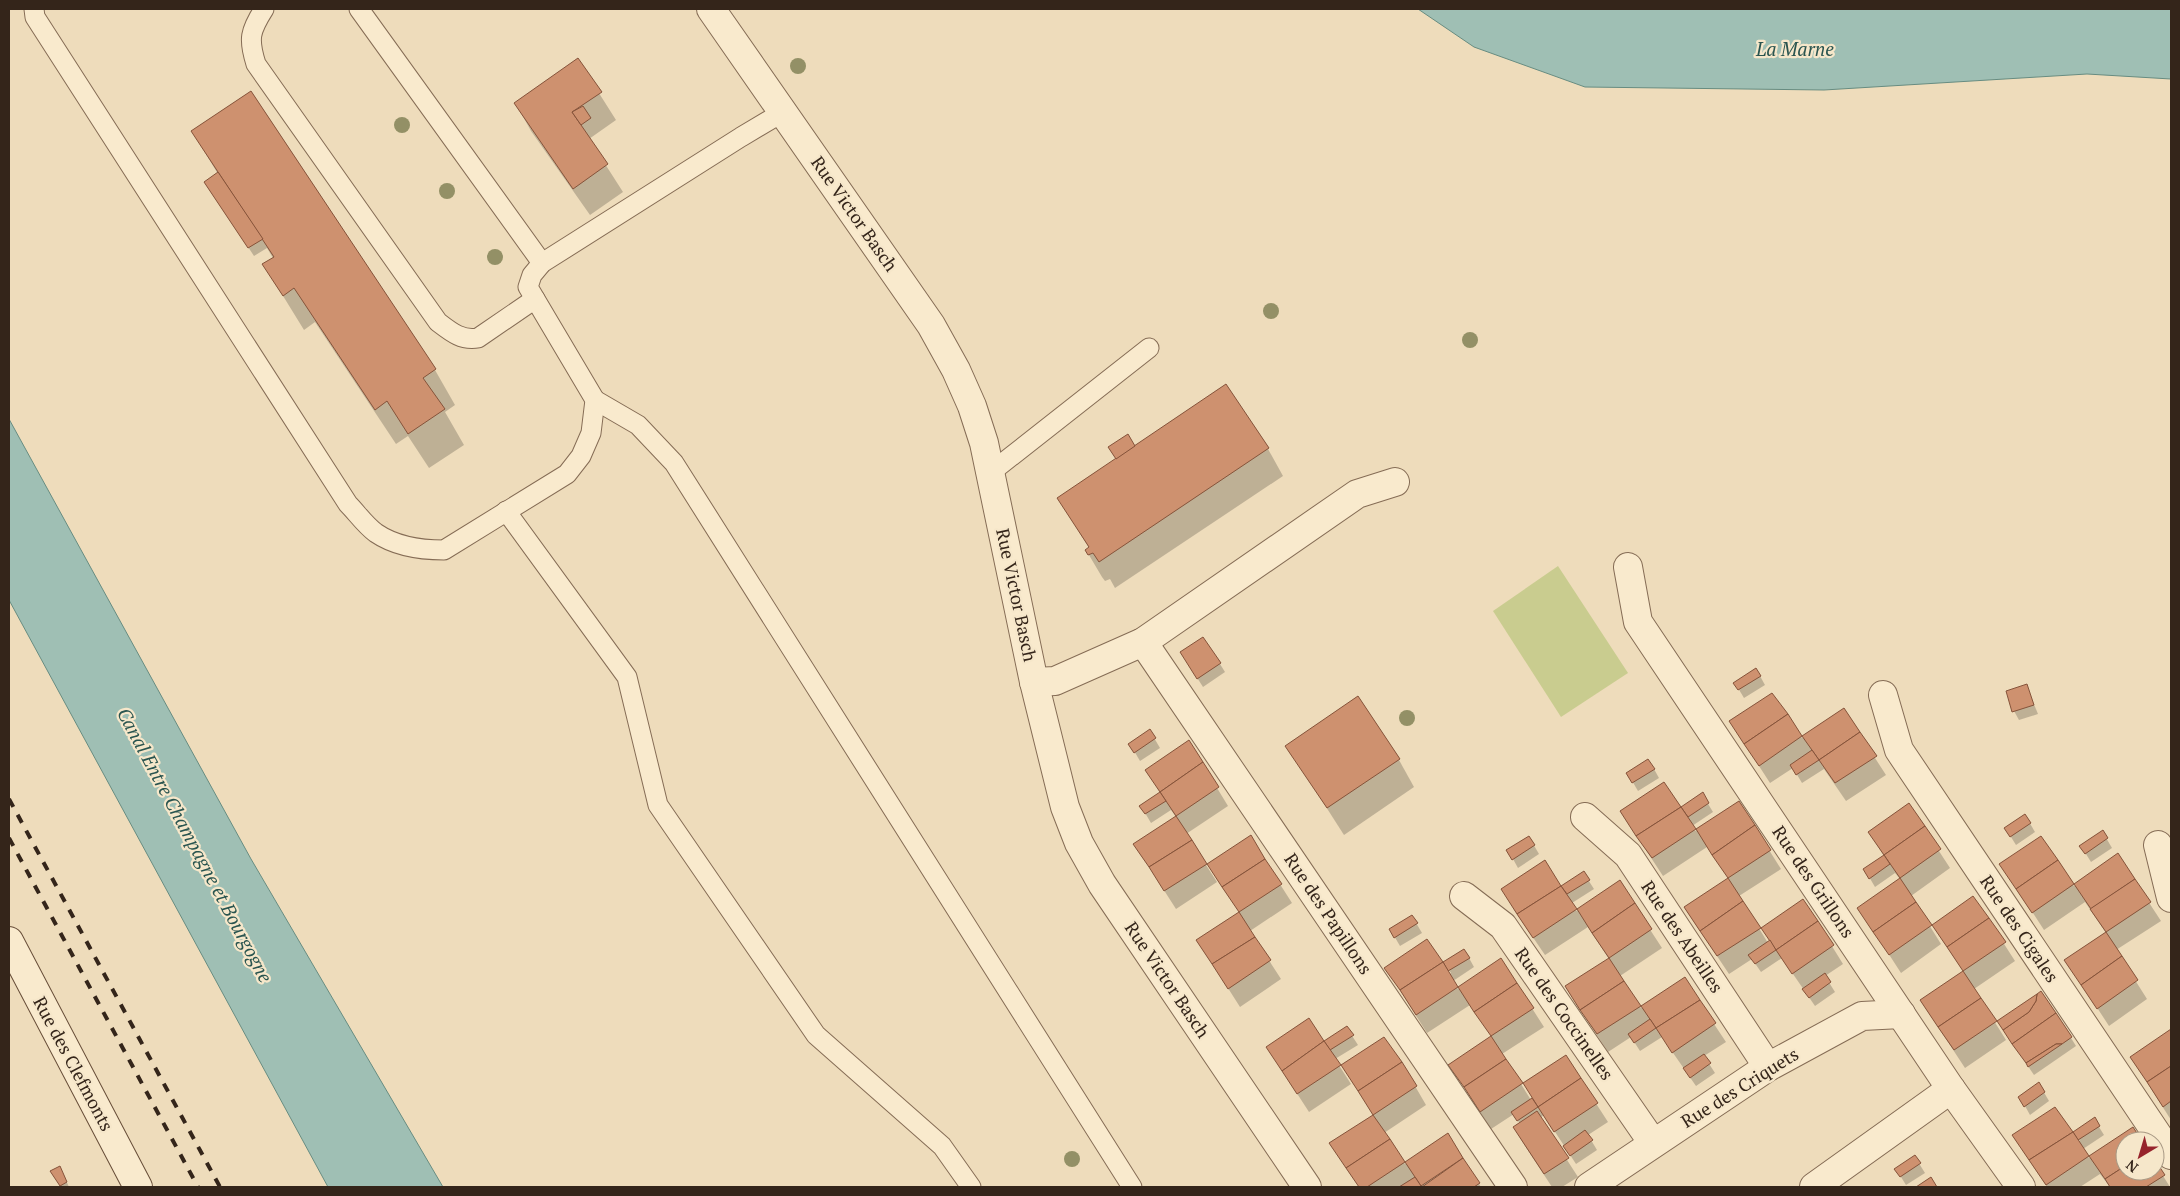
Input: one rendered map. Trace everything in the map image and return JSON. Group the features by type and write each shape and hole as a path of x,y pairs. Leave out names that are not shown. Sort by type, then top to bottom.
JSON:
{"street":[{"name":"Rue Victor Basch","path":"711,9 935,333 956,370 972,406 984,444 1034,682 1065,807 1079,843 1102,884 1307,1187"},
{"path":"1034,682 1054,681 1142,642 1357,494 1395,482"},
{"name":"Rue des Grillons","path":"1628,567 1638,622 1951,1089 2021,1187"},
{"name":"Rue des Papillons","path":"1142,642 1513,1187"},
{"name":"Rue des Cigales","path":"1883,695 1899,750 2171,1155"},
{"name":"Rue des Abeilles","path":"1584,817 1628,856 1768,1067"},
{"path":"2158,845 2171,898"},
{"name":"Rue des Coccinelles","path":"1464,896 1503,926 1653,1143"},
{"name":"Rue des Clefmonts","path":"9,941 138,1187"},
{"name":"Rue des Criquets","path":"1589,1187 1768,1067 1862,1016 1901,1014"},
{"path":"1814,1187 1843,1179 1951,1089"}],"lane":[{"path":"34,9 35,17 348,504 375,532 393,542 426,550 444,550 567,474 581,456 591,433 595,400"},
{"path":"264,9 253,27 251,48 256,64 438,322 453,334 469,340 478,338 535,299"},
{"path":"359,9 542,263"},
{"path":"783,112 741,136 542,263 532,275 528,287 595,400 638,425 674,463 1132,1187"},
{"path":"990,473 1149,348"},
{"path":"506,512 627,677 658,805 816,1035 942,1146 971,1187"}],"green space":[{"path":"1558,566 1628,673 1561,717 1493,611"}],"water":[{"name":"La Marne","path":"1418,9 2171,9 2171,79 2087,74 1824,90 1585,87 1474,47"},
{"name":"Canal Entre Champagne et Bourgogne","path":"9,419 251,859 443,1187 328,1187 9,600"}],"building":[{"path":"578,58 602,92 572,112 608,164 573,189 514,103"},
{"path":"251,91 436,369 423,378 445,409 408,434 387,401 375,410 294,288 283,296 262,264 274,257 191,131"},
{"path":"583,106 591,118 581,125 572,112"},
{"path":"218,172 263,239 248,248 204,182"},
{"path":"1226,384 1269,448 1099,562 1093,553 1088,555 1085,550 1089,547 1057,498"},
{"path":"1128,434 1135,446 1116,459 1108,447"},
{"path":"1203,637 1221,663 1197,679 1180,652"},
{"path":"1756,668 1761,676 1738,690 1733,683"},
{"path":"2027,684 2034,705 2012,712 2006,691"},
{"path":"1772,693 1788,714 1744,744 1729,721"},
{"path":"1358,696 1400,759 1327,808 1285,746"},
{"path":"1844,708 1860,732 1819,760 1802,736"},
{"path":"1788,714 1802,736 1759,766 1744,744"},
{"path":"1150,729 1156,738 1134,753 1128,744"},
{"path":"1860,732 1877,756 1835,783 1819,760"},
{"path":"1189,740 1203,762 1160,792 1145,770"},
{"path":"1812,750 1819,760 1796,775 1790,765"},
{"path":"1648,759 1655,769 1632,783 1626,773"},
{"path":"1203,762 1219,787 1176,816 1160,792"},
{"path":"1664,782 1681,807 1636,836 1620,811"},
{"path":"1160,792 1166,801 1145,814 1139,806"},
{"path":"1703,792 1709,803 1688,817 1681,807"},
{"path":"1739,801 1755,825 1712,855 1696,829"},
{"path":"1909,803 1925,826 1884,855 1868,832"},
{"path":"1681,807 1696,829 1652,858 1636,836"},
{"path":"2025,814 2031,823 2010,837 2004,828"},
{"path":"1176,816 1192,840 1149,867 1133,844"},
{"path":"1755,825 1771,850 1728,878 1712,855"},
{"path":"1925,826 1941,849 1900,878 1884,855"},
{"path":"2103,830 2108,838 2085,854 2079,846"},
{"path":"1251,835 1265,859 1222,887 1207,864"},
{"path":"1529,836 1535,845 1512,860 1506,850"},
{"path":"2041,836 2058,860 2016,889 1999,864"},
{"path":"1192,840 1207,864 1164,891 1149,867"},
{"path":"2118,853 2135,879 2091,909 2074,884"},
{"path":"1884,855 1890,864 1869,879 1863,869"},
{"path":"1265,859 1282,884 1239,912 1222,887"},
{"path":"1545,860 1561,886 1517,914 1501,889"},
{"path":"2058,860 2074,884 2032,913 2016,889"},
{"path":"1584,871 1590,880 1567,894 1561,886"},
{"path":"1728,878 1743,901 1700,931 1684,907"},
{"path":"1900,878 1916,902 1873,932 1857,908"},
{"path":"2135,879 2151,902 2106,932 2090,909"},
{"path":"1620,880 1635,903 1592,933 1577,909"},
{"path":"1561,886 1577,909 1533,938 1517,914"},
{"path":"1973,896 1989,918 1947,947 1932,925"},
{"path":"1803,899 1818,921 1776,950 1761,928"},
{"path":"1743,901 1761,928 1717,956 1700,931"},
{"path":"1916,902 1932,925 1889,955 1873,932"},
{"path":"1635,903 1652,929 1609,958 1592,933"},
{"path":"1239,912 1255,937 1212,964 1196,940"},
{"path":"1412,915 1418,923 1394,938 1389,929"},
{"path":"1989,918 2006,942 1963,971 1947,947"},
{"path":"1818,921 1834,945 1792,974 1776,950"},
{"path":"2106,932 2122,956 2081,985 2064,960"},
{"path":"1255,937 1271,960 1228,989 1212,964"},
{"path":"1427,939 1443,962 1400,990 1384,968"},
{"path":"1770,940 1776,950 1755,964 1748,955"},
{"path":"1464,949 1470,958 1448,971 1443,962"},
{"path":"2122,956 2138,980 2097,1009 2081,985"},
{"path":"1501,958 1517,983 1474,1012 1458,987"},
{"path":"1609,958 1624,981 1580,1010 1565,986"},
{"path":"1443,962 1458,987 1416,1015 1400,990"},
{"path":"1963,971 1981,998 1938,1027 1920,1000"},
{"path":"1825,973 1831,982 1809,998 1802,989"},
{"path":"1685,977 1700,1000 1656,1028 1641,1006"},
{"path":"1624,981 1641,1006 1597,1034 1580,1010"},
{"path":"1517,983 1534,1008 1491,1036 1474,1012"},
{"path":"2041,991 2056,1013 2012,1044 2003,1030 2029,1012 2036,1001 2037,994"},
{"path":"2037,994 2036,1001 2029,1012 2003,1030 1997,1021"},
{"path":"1981,998 1997,1021 1954,1050 1938,1027"},
{"path":"1700,1000 1716,1023 1672,1053 1656,1028"},
{"path":"2056,1013 2072,1037 2062,1044 2056,1044 2026,1063 2012,1044"},
{"path":"1309,1018 1324,1041 1282,1071 1266,1047"},
{"path":"1650,1019 1656,1028 1634,1043 1628,1034"},
{"path":"1347,1026 1354,1035 1330,1050 1324,1041"},
{"path":"2171,1029 2171,1066 2147,1082 2130,1057"},
{"path":"1491,1036 1506,1059 1464,1087 1448,1065"},
{"path":"1384,1037 1402,1062 1358,1091 1341,1065"},
{"path":"1324,1041 1341,1065 1297,1094 1282,1071"},
{"path":"2056,1044 2062,1044 2028,1067 2026,1063"},
{"path":"1704,1054 1711,1063 1690,1078 1683,1068"},
{"path":"1566,1055 1581,1078 1538,1107 1523,1083"},
{"path":"1506,1059 1523,1083 1480,1112 1464,1087"},
{"path":"1402,1062 1417,1086 1373,1115 1358,1091"},
{"path":"2171,1066 2171,1101 2163,1107 2147,1082"},
{"path":"1581,1078 1598,1103 1554,1132 1538,1107"},
{"path":"2039,1082 2045,1092 2024,1107 2018,1097"},
{"path":"1532,1098 1538,1107 1517,1121 1511,1112"},
{"path":"2055,1107 2073,1132 2029,1160 2012,1135"},
{"path":"1537,1111 1569,1158 1544,1174 1513,1127"},
{"path":"1373,1115 1390,1139 1346,1168 1329,1143"},
{"path":"2095,1117 2100,1126 2078,1140 2073,1132"},
{"path":"2133,1127 2136,1131 2127,1131"},
{"path":"1585,1130 1593,1140 1570,1156 1563,1146"},
{"path":"2073,1132 2089,1156 2046,1185 2029,1160"},
{"path":"1448,1133 1463,1158 1421,1186 1405,1162"},
{"path":"1390,1139 1405,1162 1367,1187 1359,1187 1346,1168"},
{"path":"2115,1139 2115,1172 2105,1179 2089,1156"},
{"path":"1915,1155 1921,1163 1900,1177 1894,1169"},
{"path":"1463,1158 1480,1183 1474,1187 1422,1187"},
{"path":"60,1166 67,1182 60,1186 50,1171"},
{"path":"2115,1172 2115,1181 2156,1181 2146,1187 2110,1187 2105,1179"},
{"path":"1415,1177 1420,1187 1399,1187"},
{"path":"1931,1177 1937,1187 1916,1187"}],"railway":[{"path":"9,799 220,1187"},
{"path":"9,838 198,1187"}]}
